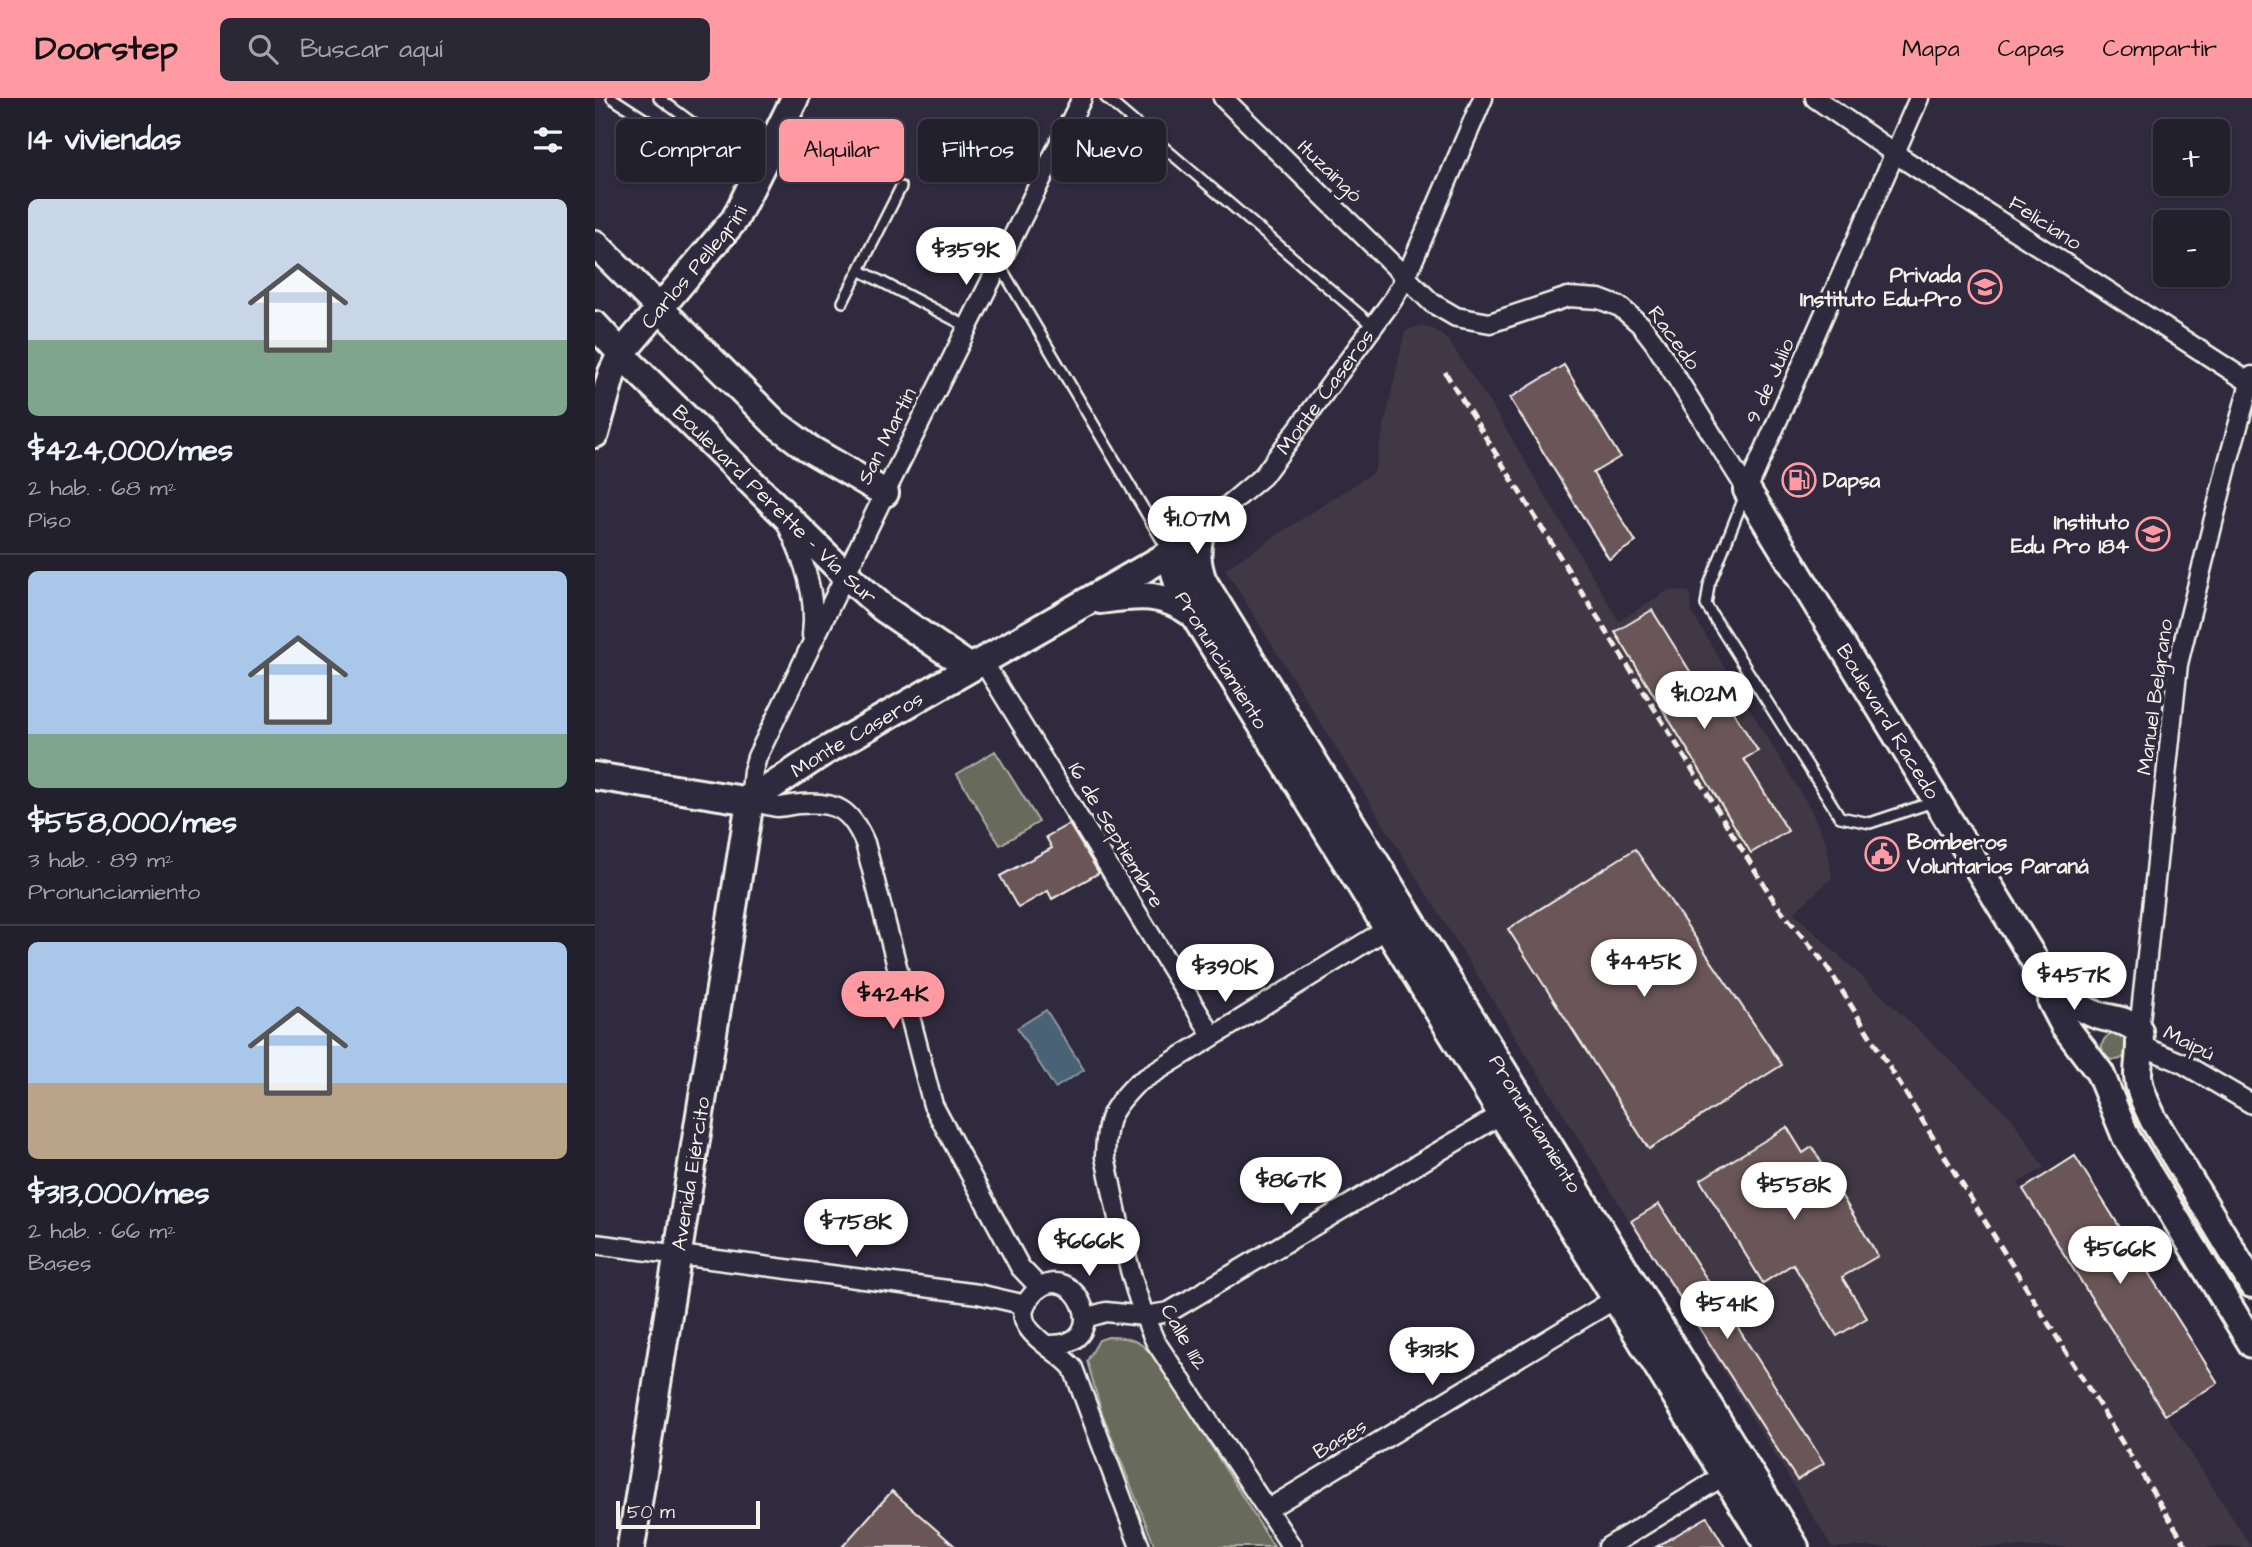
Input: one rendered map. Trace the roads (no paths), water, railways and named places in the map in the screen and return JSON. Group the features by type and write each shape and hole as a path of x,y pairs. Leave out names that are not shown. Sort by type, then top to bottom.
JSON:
{"street":[{"name":"Carlos Pellegrini","path":"765,143 795,98"},
{"name":"San Martín","path":"750,801 757,757 884,493 1082,98"},
{"name":"Ituzaingó","path":"1223,98 1406,276"},
{"name":"Monte Caseros","path":"750,801 822,753 1170,554 1263,476 1392,301 1406,276 1483,98"},
{"name":"Feliciano","path":"1815,98 1894,153 2251,381"},
{"name":"9 de Julio","path":"1747,490 1919,98"},
{"name":"Carlos Pellegrini","path":"595,434 612,373 621,354 735,219 745,182"},
{"path":"595,244 658,309 793,438 884,493"},
{"name":"Racedo","path":"1406,276 1432,303 1456,317 1490,323 1568,297 1599,299 1620,307 1641,325 1654,342 1747,490"},
{"name":"Boulevard Perette - Vía Sur","path":"595,326 781,512 883,608 975,664"},
{"name":"Manuel Belgrano","path":"2140,1046 2178,664 2251,381"},
{"name":"Boulevard Racedo","path":"1747,490 2052,989 2084,1010 2127,1021 2140,1046"},
{"path":"781,512 802,555 813,599 811,646"},
{"path":"1201,529 1196,547 1197,565 1203,581"},
{"name":"Pronunciamiento","path":"1170,554 1203,581 1795,1547"},
{"name":"Pronunciamiento","path":"1170,554 1181,594 1769,1547"},
{"path":"1089,601 1130,596 1160,596 1177,603 1194,615"},
{"name":"16 de Septiembre","path":"975,664 1212,1035"},
{"path":"595,776 777,807 817,803 847,812 855,821 865,843 933,1105 1020,1267 1040,1288"},
{"name":"Avenida Ejército","path":"631,1547 750,801"},
{"path":"1212,1035 1387,929"},
{"name":"Boulevard Racedo","path":"2052,989 2052,1002 2064,1025 2100,1073 2126,1137 2252,1343"},
{"path":"2085,1051 2092,1028 2099,1022 2112,1019"},
{"name":"Calle 1112","path":"1212,1035 1136,1084 1116,1105 1109,1122 1105,1157 1133,1284 1155,1341 1292,1547"},
{"path":"2100,1073 2115,1074 2129,1070 2140,1046"},
{"path":"2140,1046 2138,1080 2153,1119 2252,1284"},
{"name":"Maipú","path":"2140,1046 2182,1063 2252,1104"},
{"path":"1085,1318 1106,1312 1144,1316 1169,1312 1502,1114"},
{"path":"595,1244 978,1294 1026,1305"},
{"path":"1048,1345 1068,1342 1083,1328 1085,1318 1085,1308 1075,1292 1058,1285 1040,1288 1029,1298 1024,1315 1031,1334 1065,1358 1073,1368 1140,1547"},
{"name":"Bases","path":"1268,1509 1615,1299"},
{"path":"1608,1547 1725,1475"}],"lane":[{"path":"612,98 644,119"},
{"path":"659,98 688,119"},
{"path":"1106,98 1373,326"},
{"path":"843,302 901,187"},
{"path":"999,264 1170,554"},
{"path":"859,270 968,327"},
{"path":"1747,490 1709,584 1706,605 1840,817 1870,822 1937,801"}],"water":[{"path":"1046,1010 1084,1070 1055,1088 1017,1028"}],"railway":[{"path":"1445,372 1776,904 1826,965 2187,1547"}],"place":[{"name":"Privada Instituto Edu-Pro","path":"1985,287"},
{"name":"Dapsa","path":"1799,480"},
{"name":"Instituto Edu Pro 184","path":"2153,534"},
{"name":"Bomberos Voluntarios Paraná","path":"1882,854"}]}
